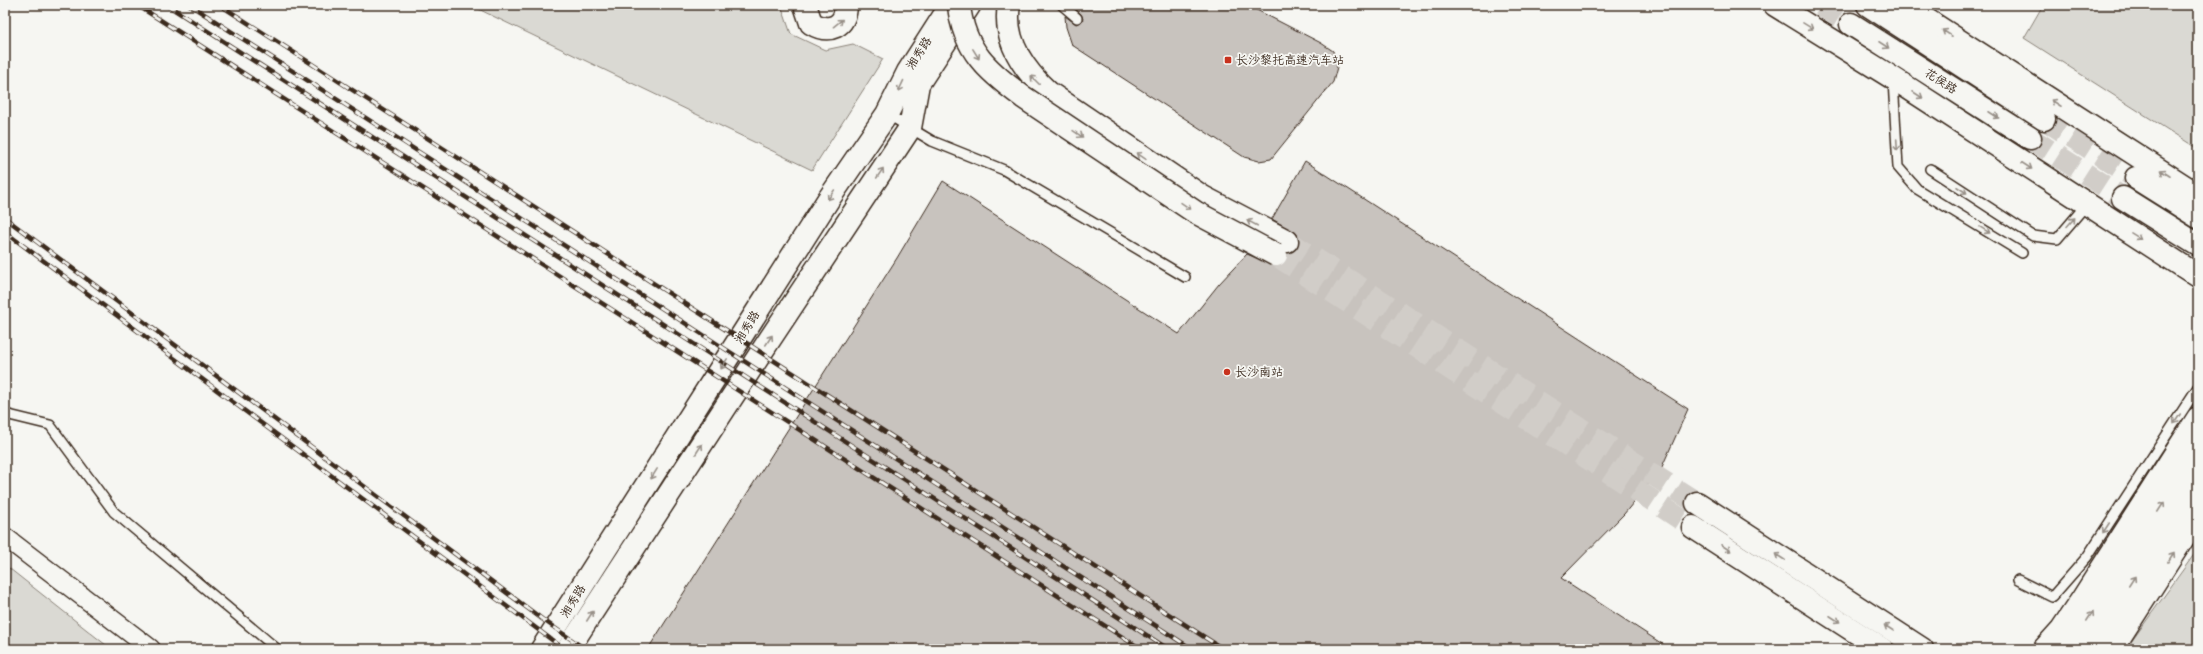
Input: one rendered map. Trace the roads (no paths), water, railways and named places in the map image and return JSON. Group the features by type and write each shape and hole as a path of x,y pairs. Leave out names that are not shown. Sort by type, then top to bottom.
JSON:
{"main road":[{"path":"805,5 812,23 824,29 830,29 843,20 846,14 846,5"},
{"name":"湘秀路","path":"542,649 828,200 887,114 908,72 951,5"},
{"path":"959,5 960,20 969,42 980,61 997,77 1023,97 1195,212 1281,248 1048,92 1033,78 1021,63 1010,29 1009,5"},
{"path":"568,649 768,342 910,128 918,84 970,5"},
{"path":"1775,5 1893,78 2086,205 2198,276"},
{"name":"花侯路","path":"1868,5 2044,119"},
{"path":"1904,5 2198,195"},
{"name":"花侯路","path":"1851,24 2030,138"},
{"path":"2136,178 2198,217"},
{"path":"2123,198 2198,245"},
{"path":"2044,649 2062,629 2074,611 2198,418"},
{"path":"2069,649 2198,449"},
{"path":"2088,649 2198,480"},
{"path":"1697,503 1922,649"},
{"path":"2112,649 2198,515"},
{"path":"1693,527 1882,649"}],"street":[{"path":"5,537 151,649"}],"lane":[{"path":"1062,5 1077,18"},
{"path":"1893,78 1898,167 1917,189 2022,253"},
{"path":"887,114 932,141 1004,170 1185,277"},
{"path":"1930,169 2033,236 2057,239 2086,205"},
{"path":"2018,580 2052,597 2087,556 2198,387"},
{"path":"5,414 50,425 114,512 277,649"}],"tunnel":[{"path":"1821,5 1851,24"},
{"path":"2044,119 2136,178"},
{"path":"2030,138 2123,198"},
{"path":"1287,241 1697,503"},
{"path":"1276,255 1693,527"}],"railway":[{"path":"137,5 1141,649"},
{"path":"167,5 1168,649"},
{"path":"190,5 1192,649"},
{"path":"220,5 1223,649"},
{"path":"5,218 542,619 585,649"},
{"path":"5,232 564,649"}],"place":[{"name":"长沙黎托高速汽车站","path":"1228,60"},
{"name":"长沙南站","path":"1227,372"}]}
